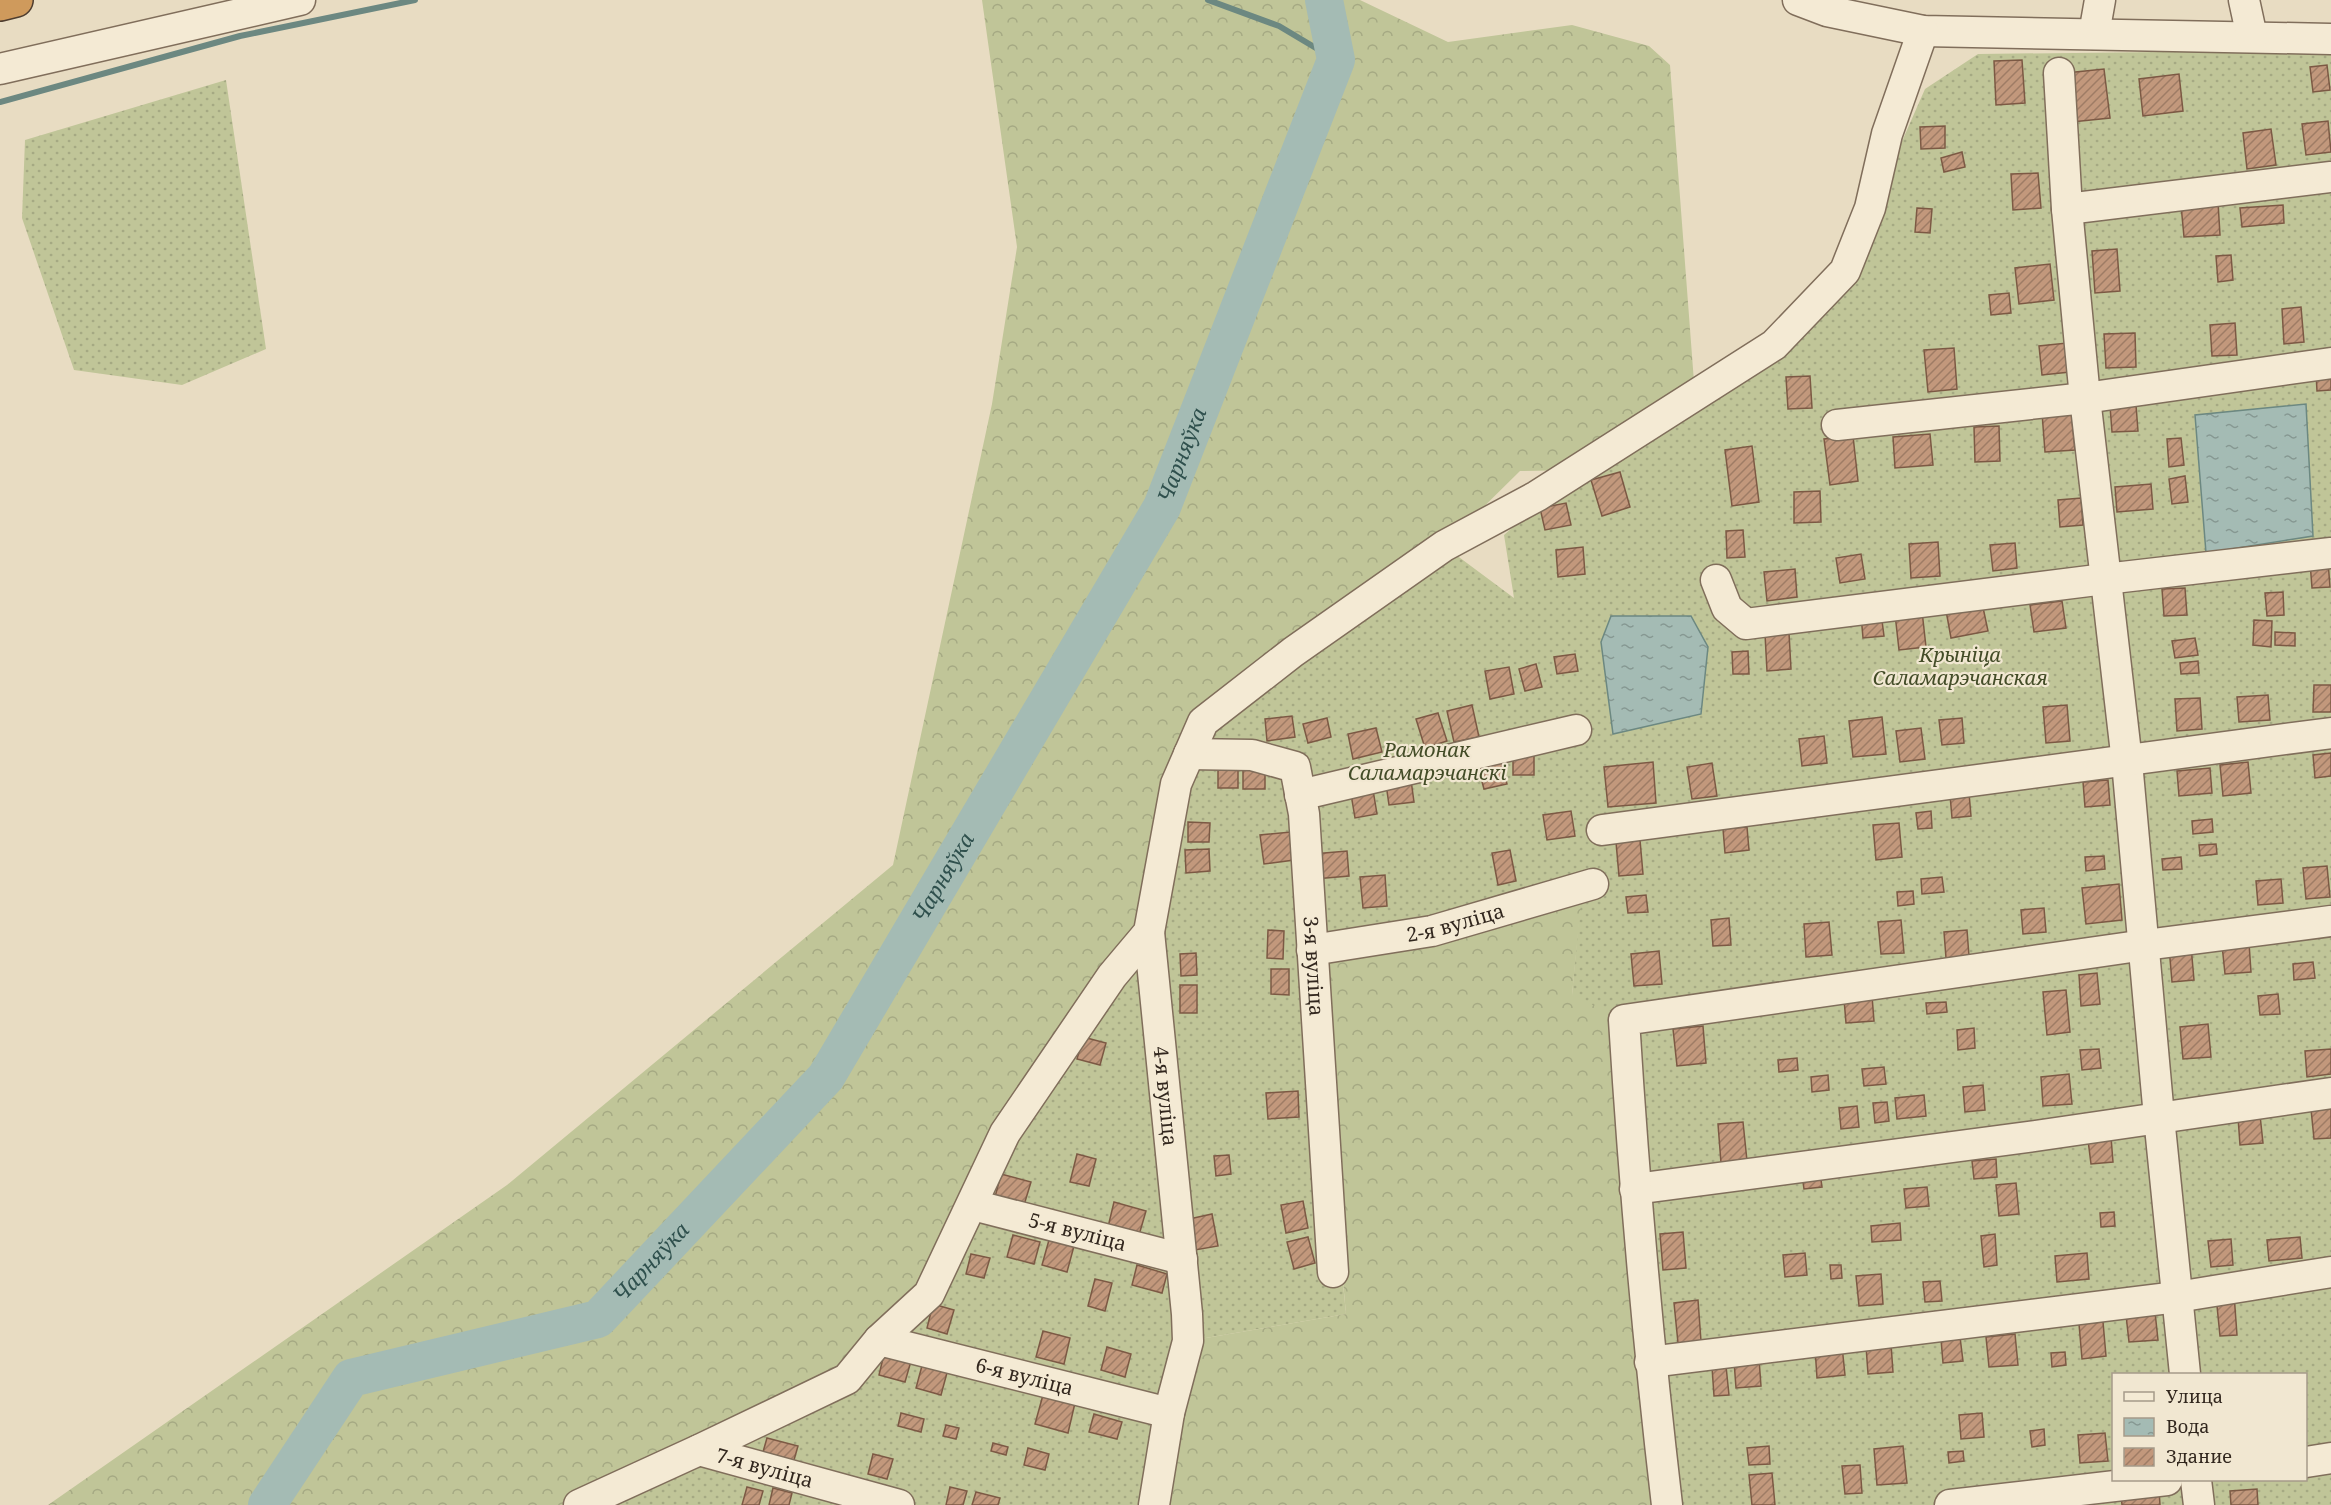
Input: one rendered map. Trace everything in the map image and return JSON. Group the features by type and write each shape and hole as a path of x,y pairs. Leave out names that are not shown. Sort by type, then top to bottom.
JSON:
{"highway":[{"path":"0,3 15,0"}],"street":[{"path":"0,69 300,0"},
{"path":"1798,0 1827,11 1923,31 2331,39"},
{"path":"2094,34 2100,0"},
{"path":"2244,0 2252,37"},
{"path":"579,1505 847,1379 879,1340 929,1294 973,1205 1005,1132 1112,976 1149,932 1176,784 1203,722 1293,652 1444,546 1537,496 1774,345 1845,271 1870,208 1887,134 1923,31"},
{"path":"2059,73 2067,210 2085,398 2127,762 2185,1373"},
{"path":"2067,210 2331,177"},
{"path":"1837,425 2085,398 2331,363"},
{"path":"1716,580 1727,608 1746,624 2331,553"},
{"path":"1300,795 1576,730"},
{"path":"1602,830 2127,762 2331,733"},
{"name":"3-я вуліца","path":"1189,754 1252,755 1295,766 1304,814 1333,1272"},
{"name":"2-я вуліца","path":"1312,950 1432,931 1593,884"},
{"path":"1667,1505 1650,1362 1624,1020 2145,945 2331,921"},
{"name":"4-я вуліца","path":"1149,932 1182,1259 1188,1341 1169,1413 1155,1505"},
{"path":"1635,1188 2023,1138 2331,1093"},
{"name":"5-я вуліца","path":"973,1205 1182,1259"},
{"path":"1650,1362 2176,1297 2331,1272"},
{"name":"6-я вуліца","path":"879,1340 1169,1413"},
{"name":"7-я вуліца","path":"699,1450 899,1505"},
{"path":"2307,1462 2331,1458"},
{"path":"1950,1505 2150,1481"},
{"path":"2196,1481 2199,1505"}],"green space":[{"path":"982,0 1360,0 1448,42 1572,25 1649,46 1670,65 1695,395 1577,470 1520,471 1444,546 1203,722 1149,932 1112,976 929,1294 847,1379 579,1505 48,1505 507,1185 893,865 992,404 1017,247"},
{"name":"Крыніца Саламарэчанская","path":"2331,50 2331,1505 1667,1505 1572,995 1581,894 1327,1120 1346,1314 1188,1341 1154,1505 579,1505 1203,722 1444,546 1514,598 1504,535 1577,470 1695,395 1845,271 1925,89 1978,54"},
{"path":"226,80 266,349 182,385 74,370 22,218 25,140"},
{"path":"1582,893 1572,995 1624,1020 1667,1505 1155,1505 1188,1341 1346,1314 1313,951"}],"water":[{"path":"2306,404 2313,536 2206,553 2195,415"},
{"path":"1611,616 1691,616 1708,647 1701,714 1613,734 1601,642"}],"building":[{"path":"2022,60 2025,103 1996,105 1994,61"},
{"path":"2327,65 2330,90 2313,92 2310,67"},
{"path":"2104,69 2110,118 2072,122 2066,73"},
{"path":"2179,74 2183,111 2143,116 2139,79"},
{"path":"2328,121 2331,152 2306,155 2302,124"},
{"path":"1945,126 1945,148 1921,149 1920,127"},
{"path":"2271,129 2276,165 2247,169 2243,133"},
{"path":"1962,152 1965,167 1944,172 1941,158"},
{"path":"2038,173 2041,208 2013,210 2011,174"},
{"path":"2218,202 2220,235 2184,237 2181,205"},
{"path":"2283,205 2284,223 2242,227 2240,208"},
{"path":"1917,208 1932,209 1930,233 1915,232"},
{"path":"2117,249 2120,291 2095,293 2092,251"},
{"path":"2231,255 2233,280 2218,282 2216,256"},
{"path":"2050,264 2054,300 2019,304 2015,268"},
{"path":"2009,293 2011,313 1991,315 1989,295"},
{"path":"2301,307 2304,342 2284,344 2282,309"},
{"path":"2235,323 2237,355 2212,356 2210,325"},
{"path":"2135,333 2136,367 2106,368 2104,334"},
{"path":"2067,343 2070,372 2042,375 2039,346"},
{"path":"1954,348 1957,389 1928,392 1924,350"},
{"path":"2331,372 2331,390 2317,391 2316,373"},
{"path":"1810,376 1812,408 1788,409 1786,377"},
{"path":"2136,405 2138,431 2112,432 2110,406"},
{"path":"2071,410 2075,450 2045,452 2042,413"},
{"path":"1999,426 2000,461 1975,462 1974,427"},
{"path":"1930,434 1933,465 1895,468 1893,437"},
{"path":"1853,436 1858,481 1830,485 1824,439"},
{"path":"2181,438 2184,465 2169,467 2167,439"},
{"path":"1752,446 1759,502 1732,506 1725,450"},
{"path":"1620,472 1630,507 1602,516 1591,480"},
{"path":"2185,476 2188,502 2172,504 2169,479"},
{"path":"2151,484 2153,509 2117,512 2115,487"},
{"path":"1820,491 1821,522 1794,523 1794,492"},
{"path":"2081,498 2083,525 2060,527 2058,500"},
{"path":"1566,503 1571,525 1545,530 1540,508"},
{"path":"1743,530 1745,557 1727,558 1726,531"},
{"path":"1938,542 1940,576 1911,578 1909,544"},
{"path":"2015,543 2017,568 1993,571 1990,545"},
{"path":"1583,547 1585,574 1558,577 1556,550"},
{"path":"1861,554 1865,579 1840,583 1836,558"},
{"path":"2328,561 2330,587 2312,588 2310,562"},
{"path":"1795,569 1797,597 1767,601 1764,572"},
{"path":"2185,588 2187,615 2164,616 2162,589"},
{"path":"2283,592 2284,615 2267,616 2265,593"},
{"path":"1981,598 1988,631 1951,638 1945,605"},
{"path":"2062,601 2066,628 2034,632 2030,605"},
{"path":"1922,611 1926,647 1899,650 1895,614"},
{"path":"1881,613 1884,636 1863,638 1861,615"},
{"path":"2254,620 2272,621 2271,647 2253,645"},
{"path":"2275,632 2295,633 2295,646 2275,645"},
{"path":"1789,633 1791,669 1767,671 1765,634"},
{"path":"2195,638 2198,655 2175,658 2172,641"},
{"path":"1748,651 1749,674 1733,674 1732,652"},
{"path":"1575,654 1578,671 1557,674 1554,657"},
{"path":"2198,661 2199,673 2181,674 2180,663"},
{"path":"1536,664 1542,687 1525,691 1519,669"},
{"path":"1509,667 1514,694 1490,699 1485,671"},
{"path":"2314,685 2331,685 2331,712 2313,712"},
{"path":"2268,695 2270,720 2239,722 2237,697"},
{"path":"2200,698 2202,729 2177,731 2175,699"},
{"path":"1472,705 1479,737 1454,742 1447,711"},
{"path":"2067,705 2070,741 2046,743 2043,707"},
{"path":"1438,713 1447,741 1425,748 1416,719"},
{"path":"1292,716 1295,737 1267,741 1265,719"},
{"path":"1882,717 1886,754 1853,757 1849,721"},
{"path":"1327,718 1331,737 1308,743 1303,724"},
{"path":"1962,718 1964,743 1942,745 1939,720"},
{"path":"1376,728 1382,752 1353,759 1348,734"},
{"path":"1921,728 1925,759 1900,762 1896,731"},
{"path":"1824,736 1827,763 1802,766 1799,739"},
{"path":"1513,753 1534,753 1534,775 1513,775"},
{"path":"2331,753 2331,776 2315,778 2313,755"},
{"path":"1501,761 1507,784 1484,789 1478,767"},
{"path":"1653,762 1656,803 1608,807 1604,767"},
{"path":"2248,762 2251,793 2223,796 2220,765"},
{"path":"1712,763 1717,796 1692,799 1687,767"},
{"path":"1243,767 1265,767 1265,789 1243,789"},
{"path":"2210,768 2212,793 2179,796 2177,771"},
{"path":"1218,770 1238,770 1238,788 1218,788"},
{"path":"1411,780 1414,802 1389,805 1386,784"},
{"path":"2108,780 2110,805 2085,807 2083,782"},
{"path":"1372,784 1377,814 1355,818 1350,788"},
{"path":"1969,793 1971,816 1952,818 1950,795"},
{"path":"1571,811 1575,836 1547,840 1543,815"},
{"path":"1931,811 1932,828 1918,829 1916,813"},
{"path":"2212,819 2213,832 2193,834 2192,821"},
{"path":"1188,822 1210,823 1209,842 1188,842"},
{"path":"1899,823 1902,857 1876,860 1873,825"},
{"path":"1747,827 1749,850 1725,853 1723,829"},
{"path":"1291,832 1294,860 1264,864 1260,835"},
{"path":"1640,840 1643,874 1619,876 1616,842"},
{"path":"2216,844 2217,854 2200,856 2199,845"},
{"path":"1209,849 1210,871 1186,873 1185,850"},
{"path":"1510,850 1516,881 1498,885 1492,853"},
{"path":"1347,851 1349,876 1315,879 1313,854"},
{"path":"2104,856 2105,869 2086,871 2085,857"},
{"path":"2181,857 2182,869 2163,870 2162,859"},
{"path":"2327,866 2330,897 2306,899 2303,868"},
{"path":"1385,875 1387,906 1363,908 1360,877"},
{"path":"1942,877 1944,892 1922,894 1921,879"},
{"path":"2281,879 2283,903 2258,905 2256,881"},
{"path":"2119,884 2122,920 2086,924 2082,888"},
{"path":"1913,891 1914,904 1898,906 1897,892"},
{"path":"1646,895 1648,912 1628,913 1626,897"},
{"path":"2044,908 2046,932 2023,934 2021,910"},
{"path":"1729,918 1731,945 1713,946 1711,920"},
{"path":"1901,920 1904,953 1881,954 1878,922"},
{"path":"1829,922 1832,955 1806,957 1804,924"},
{"path":"1268,930 1284,931 1283,959 1267,958"},
{"path":"1967,930 1969,956 1946,958 1944,932"},
{"path":"2249,943 2251,972 2225,974 2222,945"},
{"path":"2191,946 2194,980 2172,982 2169,947"},
{"path":"1659,951 1662,984 1634,986 1631,954"},
{"path":"1196,953 1197,975 1181,976 1180,954"},
{"path":"2313,962 2315,978 2294,980 2293,964"},
{"path":"1271,969 1289,969 1289,995 1271,994"},
{"path":"2097,973 2100,1004 2081,1006 2079,975"},
{"path":"1180,985 1197,985 1197,1013 1180,1013"},
{"path":"2066,990 2070,1032 2047,1035 2043,992"},
{"path":"2278,994 2280,1014 2260,1015 2258,996"},
{"path":"1872,996 1874,1021 1846,1023 1844,999"},
{"path":"1946,1002 1947,1012 1927,1014 1926,1003"},
{"path":"2208,1024 2211,1057 2183,1059 2180,1027"},
{"path":"1703,1026 1706,1063 1677,1066 1673,1029"},
{"path":"1974,1028 1975,1048 1958,1050 1957,1030"},
{"path":"1083,1037 1106,1043 1100,1065 1077,1059"},
{"path":"2099,1049 2101,1068 2082,1070 2080,1050"},
{"path":"2331,1049 2331,1074 2307,1077 2305,1051"},
{"path":"1797,1058 1798,1070 1779,1072 1778,1060"},
{"path":"1884,1067 1886,1084 1864,1086 1862,1069"},
{"path":"2069,1074 2072,1104 2043,1106 2041,1077"},
{"path":"1828,1075 1829,1090 1812,1092 1811,1077"},
{"path":"1983,1085 1985,1110 1965,1112 1963,1087"},
{"path":"1298,1091 1299,1117 1268,1119 1266,1093"},
{"path":"1924,1095 1926,1116 1897,1119 1895,1098"},
{"path":"1887,1102 1889,1121 1875,1123 1873,1103"},
{"path":"1857,1106 1859,1127 1841,1129 1839,1108"},
{"path":"2331,1107 2331,1138 2314,1139 2311,1109"},
{"path":"2260,1115 2263,1143 2240,1145 2238,1117"},
{"path":"1743,1122 1747,1161 1721,1163 1718,1124"},
{"path":"2111,1137 2113,1162 2091,1164 2088,1140"},
{"path":"1077,1154 1096,1159 1089,1186 1070,1182"},
{"path":"1229,1155 1231,1174 1216,1176 1214,1156"},
{"path":"1996,1159 1997,1177 1974,1179 1972,1161"},
{"path":"1820,1173 1822,1187 1804,1189 1802,1175"},
{"path":"1001,1174 1031,1182 1024,1205 995,1197"},
{"path":"2016,1183 2019,1214 1999,1216 1996,1185"},
{"path":"1927,1187 1929,1206 1906,1208 1904,1189"},
{"path":"1303,1201 1308,1228 1286,1233 1281,1205"},
{"path":"1114,1202 1146,1211 1139,1235 1108,1227"},
{"path":"2114,1212 2115,1226 2101,1227 2100,1213"},
{"path":"1212,1214 1218,1246 1195,1250 1189,1219"},
{"path":"1900,1223 1901,1240 1872,1242 1871,1226"},
{"path":"1683,1232 1686,1268 1663,1270 1660,1234"},
{"path":"1995,1234 1997,1265 1984,1267 1981,1236"},
{"path":"1013,1235 1040,1242 1034,1264 1007,1257"},
{"path":"1308,1237 1315,1263 1294,1269 1287,1242"},
{"path":"2300,1237 2302,1258 2269,1261 2267,1240"},
{"path":"2231,1239 2233,1265 2211,1267 2208,1241"},
{"path":"1049,1240 1074,1246 1067,1272 1042,1265"},
{"path":"1805,1253 1807,1275 1785,1277 1783,1255"},
{"path":"2087,1253 2089,1279 2057,1282 2055,1256"},
{"path":"971,1254 990,1258 984,1278 966,1274"},
{"path":"1137,1265 1167,1274 1162,1293 1132,1285"},
{"path":"1830,1265 1841,1265 1842,1278 1831,1279"},
{"path":"1881,1274 1883,1304 1859,1306 1856,1276"},
{"path":"1095,1279 1112,1283 1105,1311 1088,1306"},
{"path":"1940,1281 1942,1301 1925,1302 1923,1282"},
{"path":"2234,1294 2237,1335 2220,1336 2216,1296"},
{"path":"1698,1300 1701,1341 1678,1343 1674,1303"},
{"path":"933,1304 954,1310 947,1334 927,1328"},
{"path":"2155,1312 2158,1340 2129,1342 2126,1315"},
{"path":"2103,1322 2106,1356 2082,1359 2079,1324"},
{"path":"1043,1331 1070,1338 1064,1364 1036,1357"},
{"path":"2015,1334 2018,1365 1989,1367 1986,1337"},
{"path":"1960,1337 1963,1361 1943,1363 1941,1339"},
{"path":"1891,1344 1893,1372 1868,1374 1866,1346"},
{"path":"1842,1346 1845,1375 1817,1378 1815,1348"},
{"path":"1107,1347 1131,1354 1125,1377 1101,1370"},
{"path":"2065,1352 2066,1365 2052,1367 2051,1353"},
{"path":"884,1354 911,1361 905,1382 879,1375"},
{"path":"1759,1359 1761,1386 1736,1388 1734,1361"},
{"path":"923,1362 948,1369 941,1395 916,1388"},
{"path":"1726,1366 1729,1395 1714,1396 1712,1367"},
{"path":"1043,1395 1075,1403 1068,1433 1035,1424"},
{"path":"901,1413 924,1419 921,1432 898,1426"},
{"path":"1982,1413 1984,1437 1961,1439 1959,1415"},
{"path":"1094,1414 1122,1422 1117,1439 1089,1432"},
{"path":"946,1425 959,1428 956,1439 943,1436"},
{"path":"2044,1429 2045,1445 2032,1447 2030,1431"},
{"path":"2105,1433 2108,1461 2080,1463 2078,1435"},
{"path":"767,1438 798,1446 792,1467 761,1459"},
{"path":"993,1443 1008,1447 1006,1455 991,1451"},
{"path":"1769,1446 1770,1464 1749,1465 1747,1448"},
{"path":"1903,1446 1907,1483 1877,1485 1874,1449"},
{"path":"1028,1448 1049,1454 1045,1470 1024,1465"},
{"path":"1963,1451 1964,1461 1949,1463 1948,1452"},
{"path":"873,1454 893,1459 887,1479 868,1474"},
{"path":"1860,1465 1862,1493 1845,1494 1842,1466"},
{"path":"1772,1473 1775,1505 1752,1505 1749,1475"},
{"path":"747,1487 763,1491 759,1505 742,1505"},
{"path":"950,1487 967,1491 963,1505 946,1505"},
{"path":"773,1488 792,1493 789,1505 769,1505"},
{"path":"2257,1489 2258,1505 2231,1505 2230,1491"},
{"path":"2159,1490 2160,1505 2122,1505 2121,1493"},
{"path":"976,1492 1000,1498 998,1505 972,1505"}],"waterway":[{"path":"0,102 240,36 415,0"},
{"path":"1208,0 1279,26 1336,60"},
{"name":"Чарняўка","path":"267,1505 351,1378 598,1319 826,1077 1162,507 1336,60 1324,0"}],"park label":[{"name":"Рамонак Саламарэчанскі","path":"1427,762"}]}
